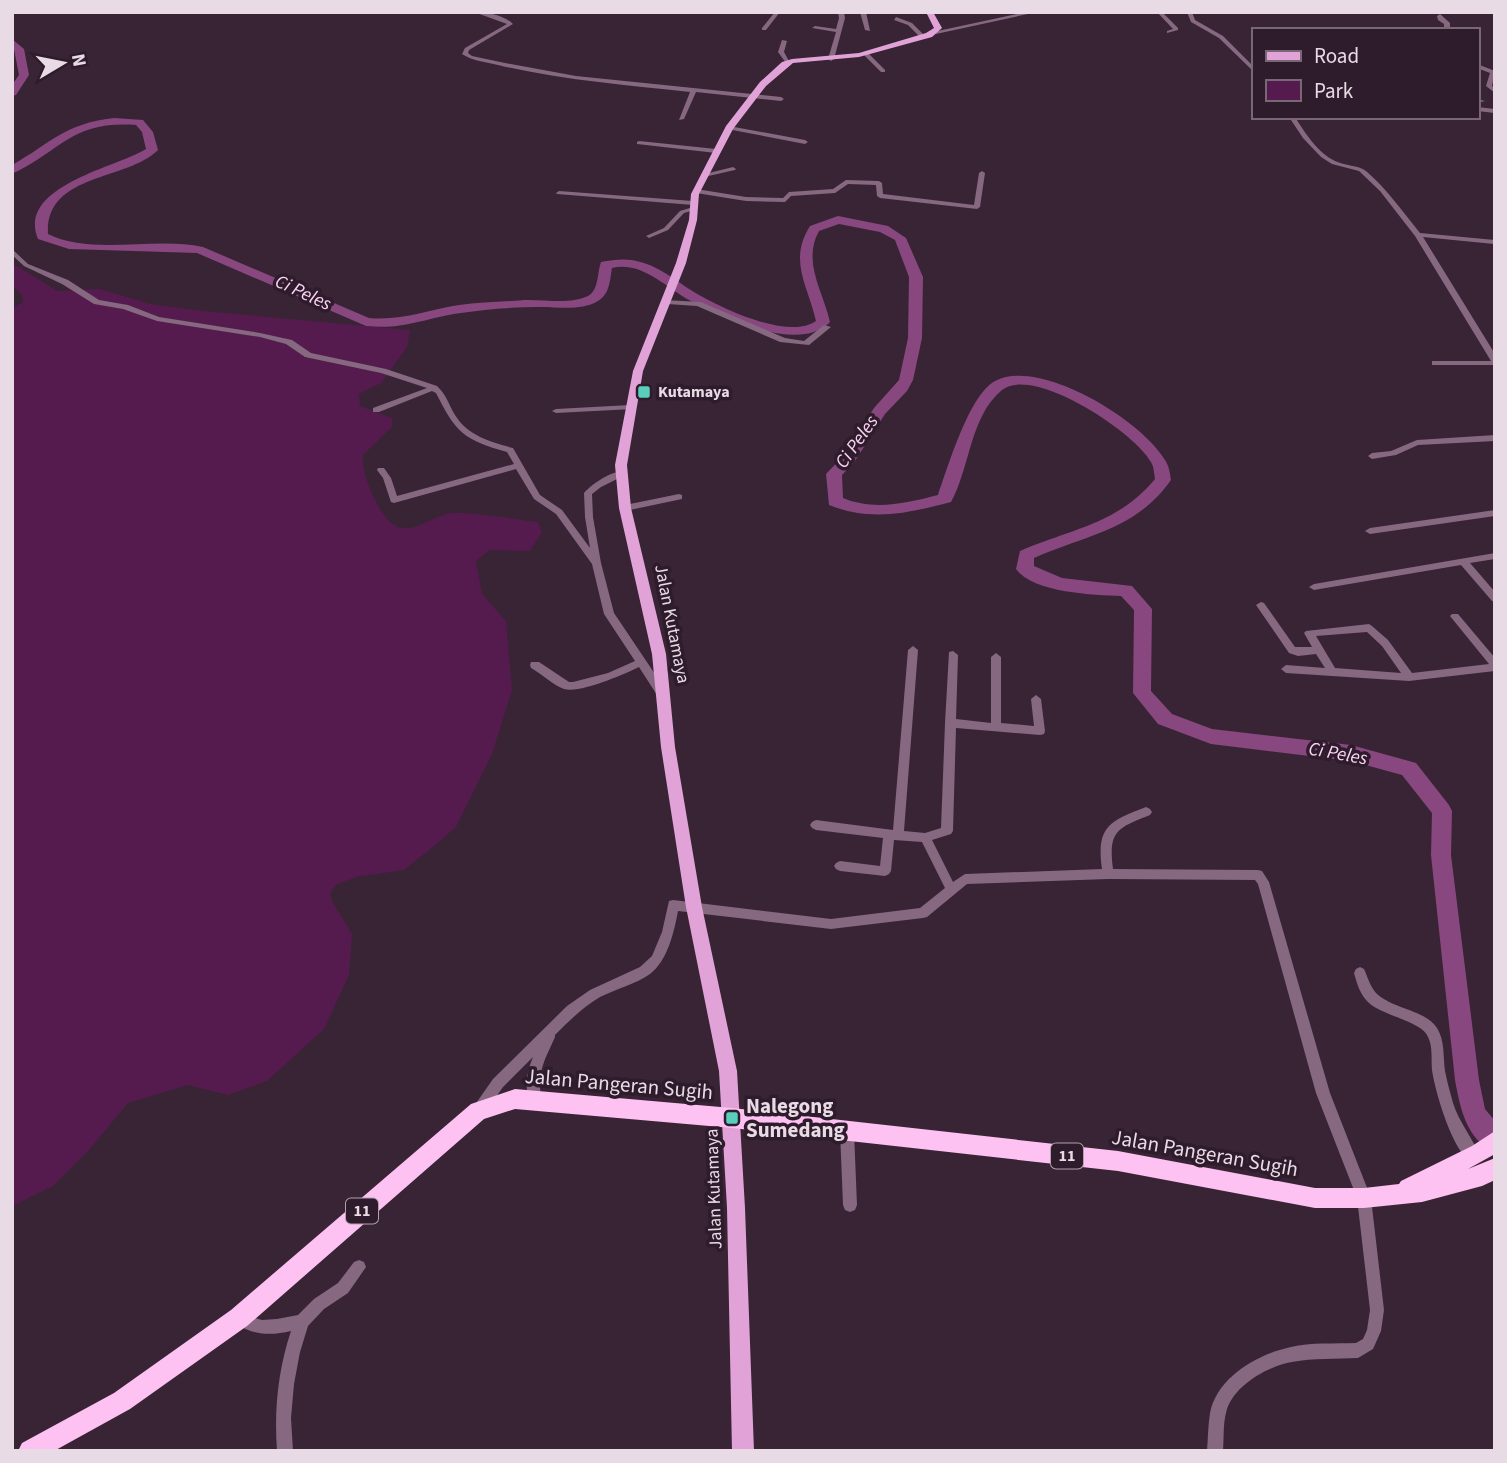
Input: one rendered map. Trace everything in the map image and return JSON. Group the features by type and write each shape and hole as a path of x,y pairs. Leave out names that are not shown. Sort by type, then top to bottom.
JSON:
{"highway":[{"name":"Jalan Pangeran Sugih","path":"30,1451 122,1401 239,1318 478,1111 505,1100 732,1118 1118,1161 1315,1198 1364,1198 1400,1193"},
{"name":"11","path":"1400,1193 1482,1150"},
{"name":"11","path":"1400,1193 1438,1188 1492,1173"}],"main road":[{"path":"788,62 865,53 923,37 936,32 938,28 929,12"},
{"name":"Jalan Kutamaya","path":"743,1451 732,1118 721,1032 694,907 668,747 659,654 625,508 622,473 630,407 638,371 667,302 689,237 696,191 729,128 753,97 788,62"}],"street":[{"path":"476,12 507,20 510,24 502,32 473,45 466,51 467,56 518,68 646,87 781,99"},
{"path":"764,29 778,12"},
{"path":"831,59 841,12"},
{"path":"863,12 868,30"},
{"path":"936,32 1035,12"},
{"path":"1159,12 1176,29 1169,32"},
{"path":"1189,12 1193,21 1221,37 1252,68"},
{"path":"988,15 995,19"},
{"path":"1440,16 1441,20 1447,23 1447,28"},
{"path":"896,19 911,24 923,37"},
{"path":"815,28 838,31"},
{"path":"784,41 781,52 788,62"},
{"path":"865,53 883,71"},
{"path":"1479,67 1493,72 1489,86 1495,91"},
{"path":"681,119 695,90"},
{"path":"1293,119 1305,137 1323,156 1334,163 1361,170 1382,190 1418,235 1495,362"},
{"path":"729,128 779,133 805,142"},
{"path":"639,144 716,151"},
{"path":"704,175 733,169"},
{"path":"696,191 746,199 785,200 789,194 835,191 846,182 879,183 880,196 977,207 982,173"},
{"path":"559,193 693,206"},
{"path":"649,236 666,229 682,212 693,206"},
{"path":"1418,235 1494,242"},
{"path":"12,251 26,265 65,282 96,302 125,307 157,320 238,330 289,342 308,355 383,371 434,388 442,395 453,419 472,437 510,450 537,497 563,516 600,571"},
{"path":"667,302 698,303 783,340 806,343 827,327"},
{"path":"1436,363 1495,362"},
{"path":"376,410 434,388"},
{"path":"556,411 630,407"},
{"path":"1372,456 1392,453 1417,443 1495,438"},
{"path":"381,470 387,478 394,500 520,465"},
{"path":"622,473 588,493 589,517 604,603 665,698"},
{"path":"625,508 679,497"},
{"path":"1370,531 1495,513"},
{"path":"1314,587 1495,556"},
{"path":"1463,561 1495,599"},
{"path":"1261,605 1292,650 1319,650"},
{"path":"1455,616 1494,667"},
{"path":"1334,673 1310,632 1372,628 1409,677"},
{"path":"840,866 885,871 893,835 913,650"},
{"path":"816,825 925,838 947,831 953,655"},
{"path":"996,657 996,727"},
{"path":"534,665 573,687 611,676 641,662"},
{"path":"1286,669 1409,677 1494,667"},
{"path":"950,723 1040,731 1036,699"},
{"path":"1108,874 1103,846 1111,829 1146,812"},
{"path":"925,838 951,889"},
{"path":"478,1111 498,1083 571,1010 594,994 644,971 656,960 668,932 673,905 831,924 923,912 933,907 965,879 1254,873 1262,880 1323,1093 1364,1198 1377,1310 1374,1331 1368,1344 1358,1350 1292,1354 1263,1364 1242,1378 1228,1391 1218,1411 1215,1451"},
{"path":"1360,973 1364,990 1378,1003 1431,1029 1435,1035 1449,1116 1482,1150"},
{"path":"536,1101 531,1090 532,1080 540,1054 553,1028"},
{"path":"847,1132 850,1205"},
{"path":"285,1451 288,1372 291,1350 302,1321 318,1304 343,1288 359,1267"},
{"path":"239,1318 257,1328 271,1328 302,1321"}],"green space":[{"path":"12,263 57,291 100,289 150,304 410,330 407,347 381,383 359,394 360,406 392,418 392,427 363,455 368,483 378,505 390,522 402,528 415,527 447,514 464,513 538,522 542,532 530,551 490,550 476,561 482,594 506,621 512,690 492,754 456,827 438,843 404,870 356,877 336,885 330,894 352,934 349,975 324,1029 267,1081 228,1095 188,1085 128,1103 89,1150 53,1186 12,1206 12,309 23,302 22,295 12,285"}],"waterway":[{"name":"Ci Peles","path":"12,42 19,49 24,75 12,93"},
{"name":"Ci Peles","path":"12,170 54,141 77,129 114,121 139,122 147,132 152,150 127,164 91,175 66,189 45,212 42,236 69,245 174,247 208,252 366,322 387,324 419,320 459,309 539,303 571,305 594,298 601,291 606,265 618,262 641,266 693,297 759,325 779,330 813,329 823,322 805,263 805,252 814,229 838,220 884,229 900,238 916,277 915,338 906,380 902,388 879,411 850,458 834,474 835,501 861,510 875,511 903,508 945,498 967,436 983,404 1000,384 1017,379 1061,389 1084,401 1145,446 1158,461 1163,480 1144,502 1111,523 1026,555 1025,569 1062,584 1126,590 1143,609 1142,693 1165,719 1211,736 1351,753 1409,769 1442,811 1441,855 1467,1080 1474,1115 1495,1140"}],"place":[{"name":"Kutamaya","path":"644,392"},
{"name":"Nalegong Sumedang","path":"732,1118"}]}
